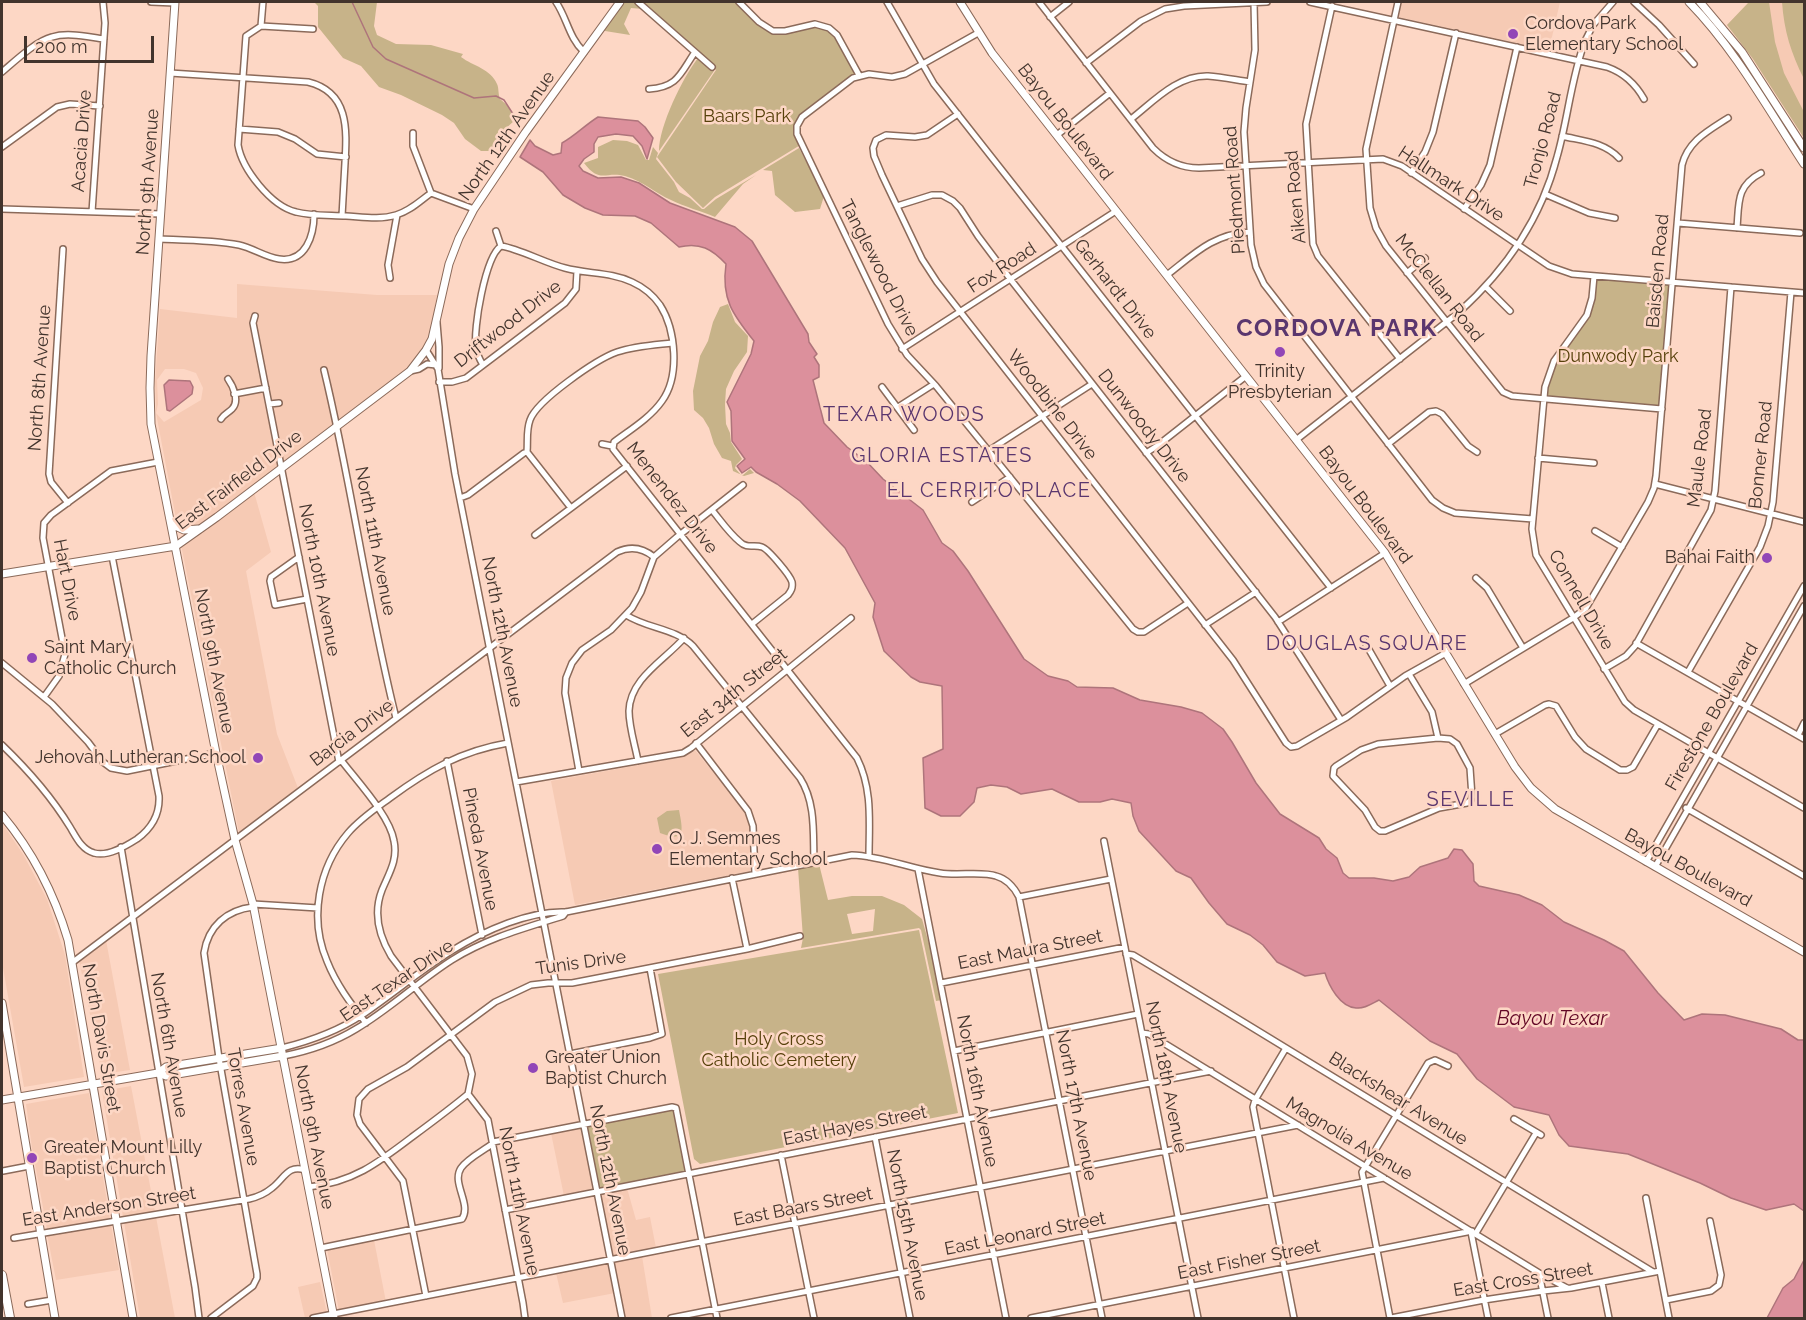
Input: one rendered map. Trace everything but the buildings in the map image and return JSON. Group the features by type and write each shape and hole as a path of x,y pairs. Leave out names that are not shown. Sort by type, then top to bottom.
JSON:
{"highway":[{"path":"2,1275 10,1318"}],"main road":[{"name":"North 9th Avenue","path":"175,2 150,388 151,424 216,753 235,840 253,905 334,1317"},
{"name":"North 12th Avenue","path":"426,350 432,339 449,264 474,209 525,133 620,2"},
{"name":"Bayou Boulevard","path":"960,2 992,53 1385,553 1522,777 1545,802 1555,809 1804,952"},
{"path":"1691,2 1746,74 1804,164"},
{"path":"1700,2 1728,34 1803,146"},
{"name":"East Fairfield Drive","path":"2,574 176,546 410,371 426,350"},
{"path":"171,524 184,530 201,528"},
{"name":"North Davis Street","path":"2,815 32,856 63,923 73,962 133,1318"},
{"path":"2,1004 55,1318"},
{"name":"East Texar Drive","path":"2,1100 158,1073 166,1067 282,1048"},
{"name":"East Texar Drive","path":"158,1073 166,1076 283,1056"}],"street":[{"name":"Acacia Drive","path":"92,212 104,39 103,2"},
{"path":"151,2 175,2"},
{"path":"261,26 263,2"},
{"path":"556,2 577,46 584,52"},
{"path":"638,2 712,67"},
{"path":"739,2 759,22 773,31 785,31 815,24 829,28 837,35 859,75 892,77 905,74 978,33"},
{"name":"Gerhardt Drive","path":"887,2 934,84 1330,588"},
{"name":"Hallmark Drive","path":"1039,2 1153,148 1172,163 1195,168 1366,159 1389,160 1556,270 1572,274 1804,293"},
{"path":"1050,17 1069,2"},
{"name":"Piedmont Road","path":"1254,2 1256,39 1245,118 1246,165 1252,256 1264,284 1432,500 1443,508 1463,514 1533,519"},
{"path":"1086,63 1141,21 1165,9 1267,2"},
{"path":"1310,2 1607,67 1621,73 1632,82 1644,99"},
{"name":"McClellan Road","path":"1398,2 1367,142 1366,159 1369,200 1373,218 1386,246 1499,389 1512,396 1662,409"},
{"name":"Tronjo Road","path":"1296,440 1446,323 1486,287 1518,246 1545,194 1588,33 1613,2"},
{"path":"1634,2 1659,25 1694,64"},
{"name":"Aiken Road","path":"1332,6 1306,124 1311,237 1315,250 1400,359"},
{"path":"313,29 261,26 246,36 238,145 242,161 247,169 276,201 288,209 301,213 380,218 397,214 415,205 431,192"},
{"path":"1411,173 1425,152 1433,132 1456,33"},
{"path":"2,72 43,41 52,37 64,35 104,39"},
{"path":"1464,209 1481,185 1490,165 1517,47"},
{"path":"649,89 665,87 672,83 695,52"},
{"path":"1746,74 1753,69"},
{"path":"170,73 308,82 325,88 334,97 345,116 346,157 342,216"},
{"name":"Tanglewood Drive","path":"859,75 802,117 797,126 797,134 902,349 934,384 1133,629 1144,632 1188,603"},
{"path":"1131,119 1173,86 1189,79 1209,76 1250,82"},
{"path":"1057,135 1110,93"},
{"path":"2,147 57,107 70,104 100,106"},
{"name":"Woodbine Drive","path":"958,114 927,135 915,137 886,135 876,140 873,148 874,156 929,271 1233,660 1286,743 1291,747 1297,746 1341,720"},
{"name":"Baisden Road","path":"1464,684 1580,614 1590,603 1648,502 1655,484 1682,165 1687,152 1701,136 1728,118"},
{"path":"239,129 278,132 295,139 317,154 346,157"},
{"path":"413,133 413,146 431,192 474,209"},
{"path":"1562,136 1598,144 1619,158"},
{"path":"1795,149 1803,146"},
{"path":"1737,228 1742,190 1747,182 1761,173"},
{"path":"1545,194 1589,213 1615,218"},
{"name":"Dunwoody Drive","path":"897,206 932,195 942,195 960,208 1011,280 1256,592 1341,720"},
{"path":"2,209 161,214"},
{"name":"Fox Road","path":"902,349 1116,211"},
{"path":"159,239 238,245 271,257 288,259 302,252 309,244 314,214"},
{"path":"390,278 388,265 397,214"},
{"path":"1677,223 1800,233"},
{"path":"483,365 475,347 478,307 489,267 497,248 501,246 496,231"},
{"path":"1167,276 1214,240 1250,232"},
{"name":"Menendez Drive","path":"501,246 577,271 623,278 649,292 662,309 674,357 673,373 668,389 663,400 644,420 614,442 613,449 852,750 862,767 869,796 869,857"},
{"name":"North 8th Avenue","path":"63,249 50,474 51,482 68,503"},
{"path":"1407,273 1425,258"},
{"name":"Driftwood Drive","path":"440,382 459,381 466,378 570,299 577,284 577,271"},
{"name":"Connell Drive","path":"1594,276 1592,298 1587,315 1554,361 1546,378 1533,519 1536,555 1625,702 1634,710 1804,808"},
{"path":"1486,287 1510,311"},
{"name":"Maule Road","path":"1604,669 1626,656 1636,642 1707,519 1713,498 1731,287"},
{"name":"Bonner Road","path":"1688,672 1760,547 1772,513 1791,292"},
{"name":"North 10th Avenue","path":"255,316 253,323 340,761"},
{"path":"410,371 427,364 438,367 437,320"},
{"path":"571,508 527,452 529,421 536,409 594,364 611,354 634,347 672,343"},
{"name":"North 12th Avenue","path":"426,350 438,367 460,498 622,1318"},
{"name":"North 11th Avenue","path":"324,370 338,426 371,603 396,718"},
{"path":"1146,453 1246,376"},
{"path":"221,419 235,406 234,394 228,379"},
{"path":"898,407 934,384"},
{"path":"988,451 1092,384"},
{"path":"882,387 914,430"},
{"path":"234,394 266,388"},
{"path":"269,404 279,403"},
{"path":"1388,444 1429,412 1436,411 1442,414 1468,446 1477,452"},
{"path":"602,444 612,446"},
{"path":"460,498 468,495 527,452"},
{"path":"1538,458 1594,463"},
{"name":"Hart Drive","path":"44,697 59,676 65,654 48,566 43,528 47,519 111,471 158,462"},
{"path":"535,535 627,466"},
{"path":"972,502 1010,477"},
{"path":"1655,484 1804,522"},
{"path":"579,771 565,701 566,678 572,663 582,650 611,630 626,615 641,592 654,557 743,485"},
{"path":"712,510 743,545 761,546 767,550 792,582 792,589 788,595 752,624"},
{"path":"1595,531 1622,547"},
{"name":"Barcia Drive","path":"73,962 617,552 634,548 654,557"},
{"path":"1278,622 1385,553"},
{"path":"2,746 47,794 85,849 104,854 121,847 145,832 156,816 159,796 112,556"},
{"path":"299,557 271,577 273,597 275,605 307,599"},
{"path":"1476,578 1487,588 1523,648"},
{"name":"Firestone Boulevard","path":"1646,862 1804,586"},
{"path":"1205,625 1256,592"},
{"name":"Firestone Boulevard","path":"1655,867 1804,606"},
{"path":"626,615 645,625 684,638 693,646 800,778 807,790 812,807 814,862"},
{"name":"East 34th Street","path":"516,782 675,755 689,749 851,618"},
{"path":"638,761 629,717 632,694 639,682 684,638"},
{"path":"1364,641 1390,686"},
{"path":"1636,642 1804,739"},
{"path":"1341,720 1390,686 1446,653"},
{"path":"2,663 67,719 107,766 122,771 216,753"},
{"path":"1409,674 1432,712 1438,738"},
{"path":"1495,734 1545,705 1552,704 1558,708 1575,737 1586,749 1620,770 1626,771 1633,767 1658,724"},
{"path":"1798,735 1804,723"},
{"path":"1438,738 1454,741 1469,764 1471,800 1467,803 1439,808 1385,831 1380,831 1359,803 1334,779 1332,773 1335,767 1370,746 1438,738"},
{"path":"366,1023 339,986 327,961 319,935 318,908 324,874 335,851 356,825 413,780 447,761 482,748 508,743"},
{"path":"696,743 748,811 753,826 755,874"},
{"path":"308,1187 343,1180 386,1158 468,1094 472,1074 467,1056 386,948 378,925 379,898 391,873 395,849 389,825 340,761"},
{"name":"Pineda Avenue","path":"447,761 484,942"},
{"path":"1679,804 1804,876"},
{"name":"North 18th Avenue","path":"1104,841 1198,1318"},
{"name":"North 6th Avenue","path":"121,847 199,1318"},
{"path":"566,912 852,855 950,874 997,876 1011,885 1019,897 1111,879"},
{"name":"North 16th Avenue","path":"918,869 1006,1318"},
{"path":"732,878 747,949"},
{"name":"North 17th Avenue","path":"1019,897 1102,1318"},
{"name":"Torres Avenue","path":"211,1318 253,1286 257,1278 219,1058 204,961 205,946 210,933 224,917 238,909 253,905 318,908"},
{"name":"East Texar Drive","path":"282,1048 328,1033 360,1016 445,954 481,934 542,913 566,912"},
{"name":"East Texar Drive","path":"283,1056 325,1044 366,1023 453,959 484,942 563,916 566,912"},
{"name":"Tunis Drive","path":"386,1158 360,1124 357,1115 359,1100 368,1089 407,1067 480,1011 507,995 531,986 572,983 747,949 800,936"},
{"name":"East Maura Street","path":"940,983 1125,946"},
{"name":"Blackshear Avenue","path":"1126,954 1133,955 1653,1272"},
{"path":"570,1054 662,1034 650,968"},
{"path":"954,1051 1138,1014"},
{"name":"Magnolia Avenue","path":"1142,1033 1149,1034 1539,1273 1563,1287 1571,1288"},
{"path":"1286,1048 1253,1107 1294,1318"},
{"path":"1391,1318 1362,1172 1428,1063 1435,1060 1448,1066"},
{"name":"East Hayes Street","path":"505,1209 1210,1071"},
{"name":"North 11th Avenue","path":"468,1094 488,1120 525,1318"},
{"path":"321,1248 462,1219 465,1214 459,1177 461,1167 493,1143 672,1107 676,1108 717,1318"},
{"path":"1488,1318 1473,1232 1538,1134 1514,1119"},
{"name":"East Baars Street","path":"313,1318 334,1317 426,1296 1298,1125"},
{"name":"North 15th Avenue","path":"875,1137 910,1318"},
{"path":"781,1155 814,1318"},
{"path":"386,1158 403,1181 426,1296"},
{"path":"3,1171 29,1166"},
{"name":"East Anderson Street","path":"14,1238 243,1200 270,1190 291,1169 305,1170"},
{"name":"East Leonard Street","path":"671,1318 1384,1178"},
{"path":"1646,1198 1669,1318"},
{"path":"1666,1300 1711,1291 1719,1285 1720,1275 1710,1221"},
{"name":"East Fisher Street","path":"1031,1318 1473,1232"},
{"name":"East Cross Street","path":"1391,1318 1484,1300 1602,1283 1660,1271"},
{"path":"1539,1273 1548,1318"},
{"path":"1602,1283 1609,1318"},
{"path":"28,1304 52,1300"}],"shaded area":[{"name":"Cordova Park Elementary School","path":"1400,2 1560,2 1549,50 1398,17"},
{"path":"1749,2 1804,2 1804,138 1753,59 1727,25"},
{"path":"237,284 377,295 437,295 430,337 425,348 409,369 339,422 326,367 322,368 335,424 284,463 272,407 281,405 281,400 271,402 256,323 258,314 254,313 251,323 263,386 236,391 232,379 228,376 225,379 230,386 234,401 232,406 221,414 218,421 222,422 223,418 237,407 237,396 264,391 280,466 200,526 185,527 177,524 156,413 155,382 160,309 237,318","holes":["165,369 184,369 196,373 203,388 201,400 164,422 156,413 157,380"]},
{"path":"254,492 271,552 246,571 277,734 298,788 239,833 181,545"},
{"name":"O. J. Semmes Elementary School","path":"695,750 746,813 750,827 750,871 575,905 551,781 683,757"},
{"path":"2,823 23,854 47,899 65,955 84,1077 24,1087 2,962"},
{"path":"106,940 130,1070 102,1074 79,960"},
{"path":"131,1086 155,1212 123,1217 102,1091"},
{"path":"89,1093 110,1219 47,1229 26,1104"},
{"path":"582,1127 594,1190 564,1196 551,1133"},
{"path":"627,1188 636,1220 650,1217 656,1248 612,1257 600,1194"},
{"path":"156,1217 175,1318 140,1318 124,1222"},
{"path":"111,1224 119,1270 56,1280 47,1234"},
{"path":"374,1240 386,1302 339,1311 327,1249"},
{"path":"642,1256 652,1318 624,1318 613,1262"},
{"path":"609,1263 615,1293 563,1303 556,1273"},
{"path":"320,1282 327,1313 305,1318 298,1287"}],"green space":[{"path":"314,2 377,2 374,26 377,35 396,44 431,45 463,54 461,57 491,75 498,86 500,99 510,108 514,121 493,144 498,149 481,151 465,139 454,123 442,115 379,87 361,66 343,58 318,27 318,6"},
{"path":"622,2 635,2 643,9 631,8 624,24 630,35 603,29"},
{"name":"Baars Park","path":"638,2 739,2 773,31 809,25 833,31 859,75 801,118 797,126 802,144 715,197 703,208 676,182 657,157 716,70"},
{"path":"1749,2 1769,2 1775,42 1784,73 1804,112 1804,138 1753,59 1727,25"},
{"path":"1782,2 1804,2 1804,79 1789,42"},
{"path":"698,58 714,71 659,151 663,129 673,102"},
{"path":"613,140 638,145 646,160 649,160 653,147 658,153 656,159 679,192 702,209 756,175 743,184 715,217 665,197 631,178 594,173 584,163 598,158 598,147"},
{"path":"799,148 824,196 820,209 795,212 775,195 772,171 763,170"},
{"name":"Dunwody Park","path":"1594,276 1672,282 1662,409 1543,399 1550,369 1587,315"},
{"path":"728,304 735,322 748,336 747,352 734,371 726,389 725,404 726,424 731,442 742,459 735,468 740,474 733,471 731,461 722,458 709,428 694,410 693,391 700,356 720,307"},
{"path":"750,469 754,473 744,476 742,475"},
{"path":"679,810 681,833 674,837 660,833 657,818 667,811"},
{"path":"819,864 828,900 852,896 882,896 904,905 922,919 942,1000 936,1001 919,928 801,948 803,938 798,868","holes":["875,909 873,931 852,934 847,914"]},
{"name":"Holy Cross Catholic Cemetery","path":"919,930 958,1113 700,1164 694,1159 658,974"},
{"path":"674,1107 689,1174 597,1192 584,1124"}],"water":[{"name":"Bayou Texar","path":"598,117 638,121 645,127 653,138 647,159 642,146 633,136 616,134 598,137 594,144 594,152 579,166 583,171 598,178 621,177 639,183 670,203 735,227 752,241 808,334 809,342 817,354 814,357 819,365 819,377 813,380 824,423 883,479 923,510 942,543 953,551 968,571 1024,659 1048,676 1068,681 1077,687 1113,688 1140,700 1202,713 1223,729 1256,783 1280,814 1319,838 1326,849 1337,858 1343,873 1349,878 1393,881 1409,877 1420,867 1448,858 1454,849 1462,850 1473,864 1474,881 1479,886 1519,895 1542,905 1564,922 1624,951 1658,993 1684,1020 1702,1014 1725,1015 1781,1029 1798,1040 1804,1040 1804,1211 1794,1204 1766,1210 1731,1198 1628,1154 1569,1146 1559,1135 1549,1115 1514,1107 1477,1079 1457,1054 1430,1041 1379,1000 1362,1008 1350,1007 1336,995 1325,973 1305,976 1277,962 1263,945 1250,935 1227,924 1191,878 1176,871 1139,831 1131,803 1112,799 1100,802 1079,802 1052,789 1021,794 1007,787 991,785 977,788 974,802 960,816 941,816 925,808 923,758 943,749 942,686 920,682 911,677 884,651 873,617 875,603 845,548 800,501 751,467 742,473 737,466 745,459 732,441 731,411 727,402 751,354 754,341 730,306 725,287 726,264 716,254 705,248 693,245 679,247 651,223 635,216 603,215 585,208 563,195 543,172 520,157 530,140 535,146 553,155 561,153 562,143"},
{"path":"169,380 190,381 193,387 192,394 170,411 167,410 164,385"},
{"path":"1804,1260 1804,1318 1767,1318 1783,1288 1794,1279"}],"waterway":[{"path":"352,2 373,47 386,59 474,98 496,96 504,100 515,117"}],"place":[{"name":"Cordova Park Elementary School","path":"1513,34"},
{"name":"Trinity Presbyterian","path":"1280,352"},
{"name":"Bahai Faith","path":"1767,558"},
{"name":"Saint Mary Catholic Church","path":"32,658"},
{"name":"Jehovah Lutheran School","path":"258,758"},
{"name":"O. J. Semmes Elementary School","path":"657,849"},
{"name":"Greater Union Baptist Church","path":"533,1068"},
{"name":"Greater Mount Lilly Baptist Church","path":"32,1158"}],"district":[{"name":"CORDOVA PARK","path":"1337,329"},
{"name":"TEXAR WOODS","path":"904,415"},
{"name":"GLORIA ESTATES","path":"942,456"},
{"name":"EL CERRITO PLACE","path":"989,491"},
{"name":"DOUGLAS SQUARE","path":"1367,644"},
{"name":"SEVILLE","path":"1471,800"}]}
